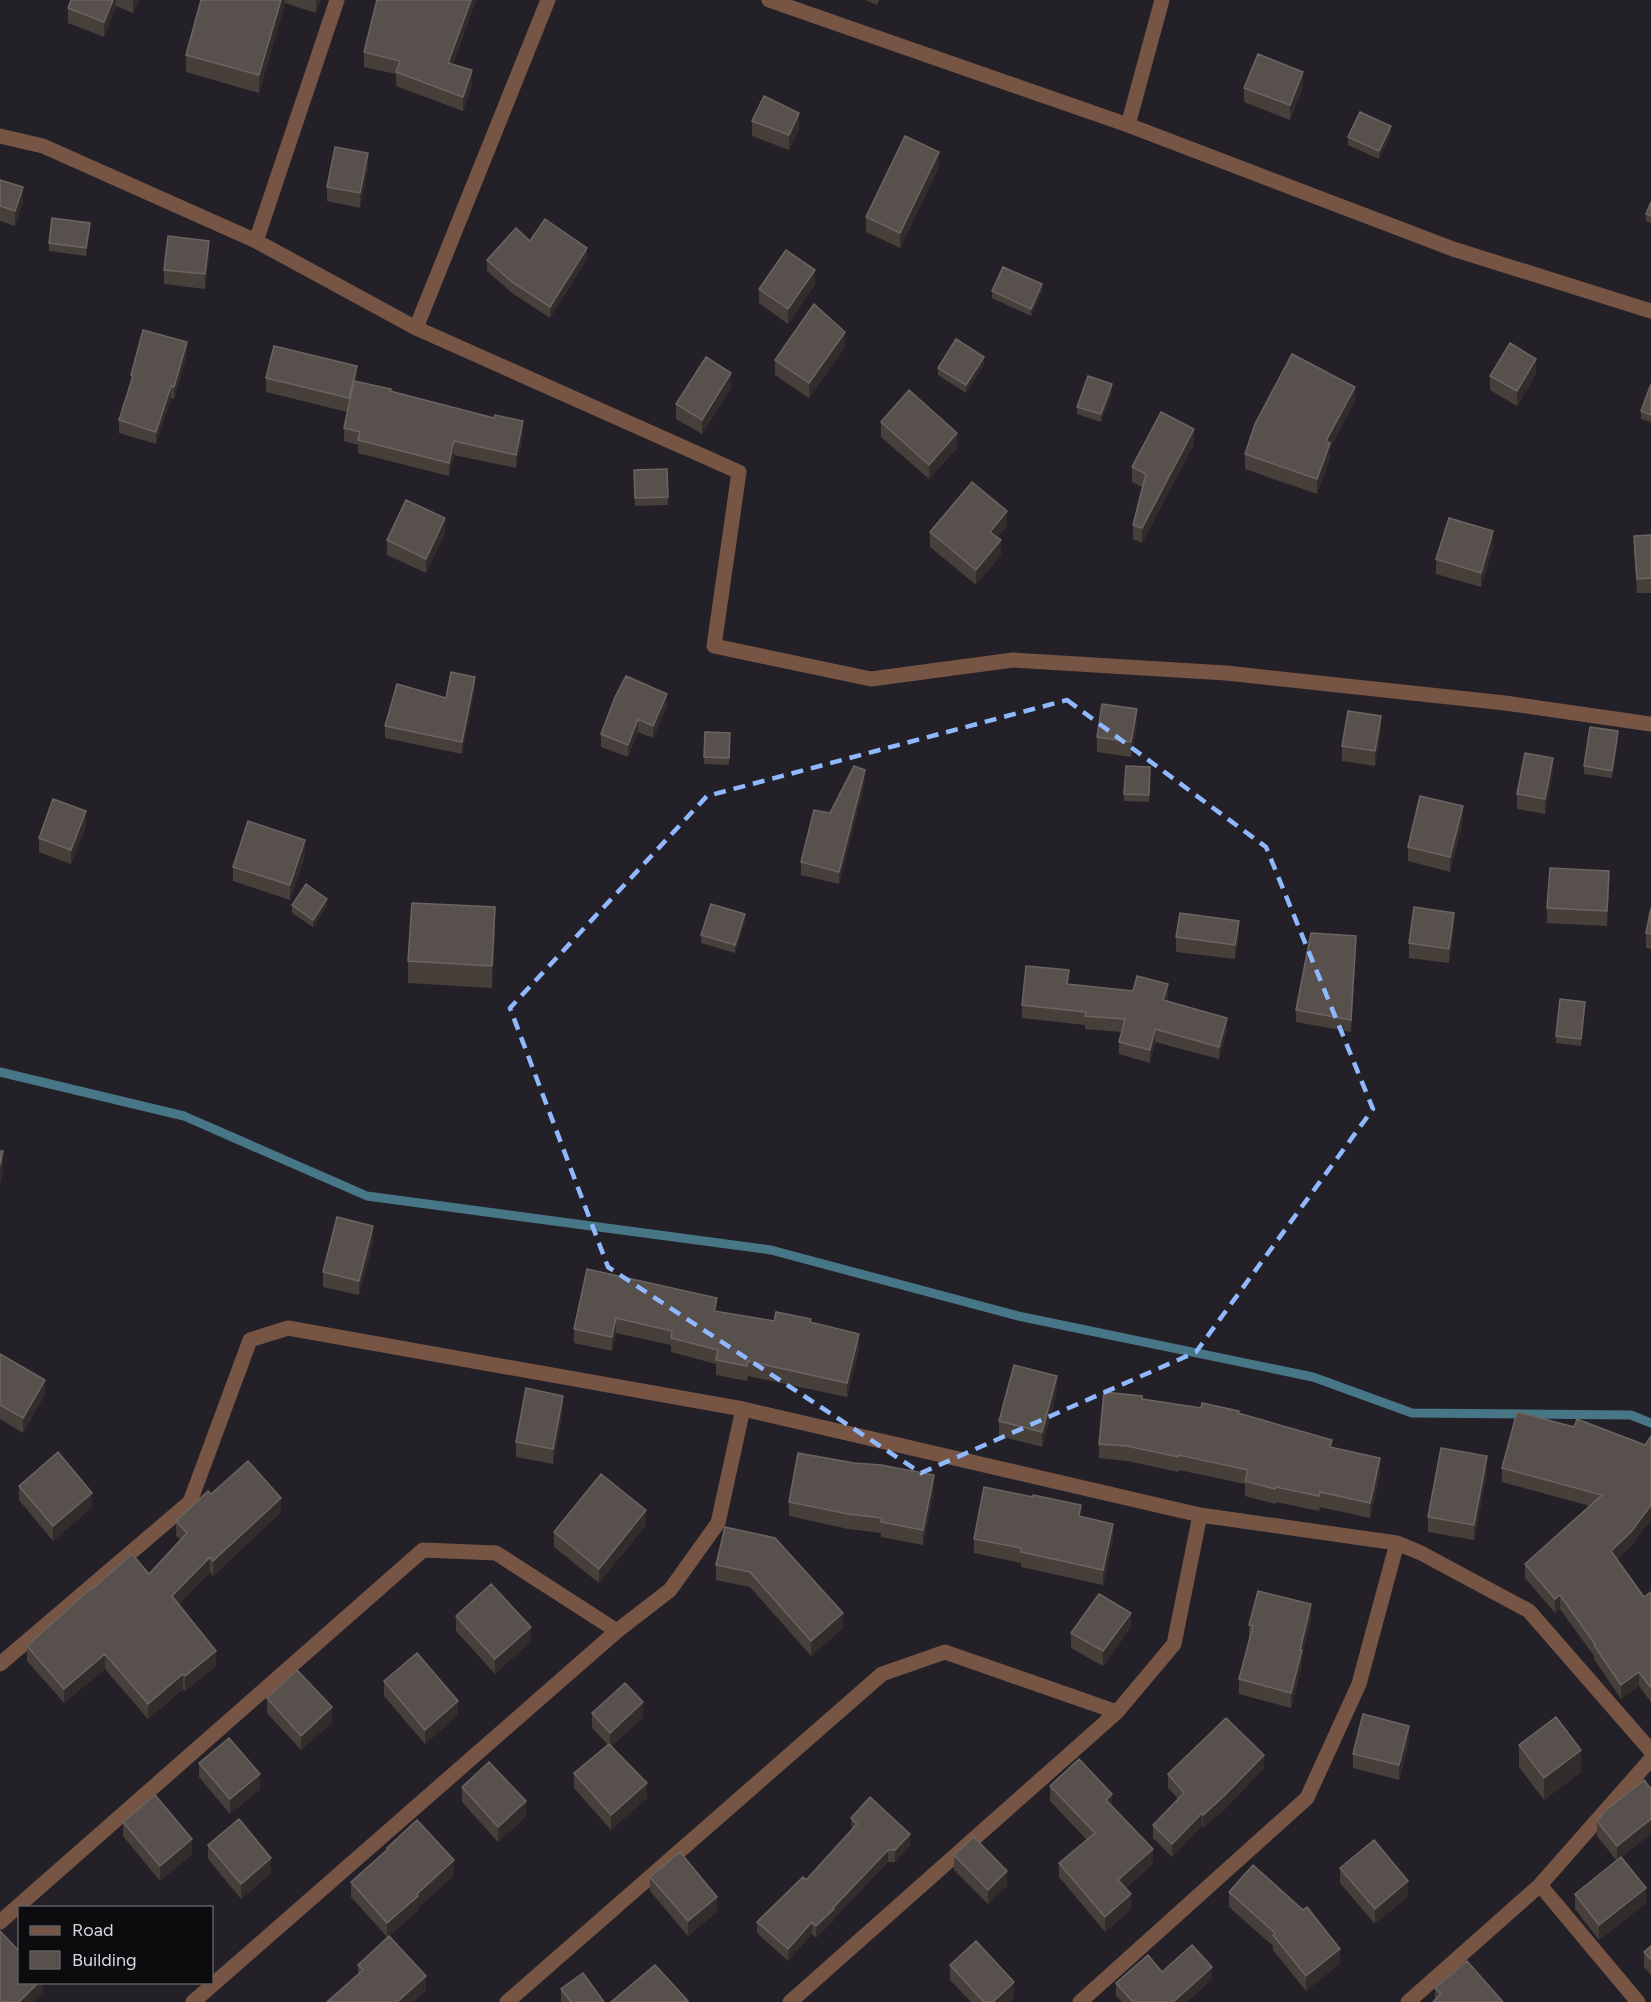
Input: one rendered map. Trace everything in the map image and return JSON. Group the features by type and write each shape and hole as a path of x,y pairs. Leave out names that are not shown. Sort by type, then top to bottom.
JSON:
{"street":[{"path":"256,241 337,0"},
{"path":"416,328 548,0"},
{"path":"768,0 1128,125 1453,249 1651,311"},
{"path":"1128,125 1162,0"},
{"path":"0,136 43,146 256,241 416,328 739,472 714,646 871,679 1025,660 1226,673 1505,703 1651,724"},
{"path":"0,1664 190,1502 250,1340 288,1328 743,1409 1200,1515 1397,1543 1421,1553 1529,1611 1651,1751"},
{"path":"193,2002 617,1631 670,1590 718,1523 743,1409"},
{"path":"790,2002 1117,1712 1174,1644 1200,1515"},
{"path":"1080,2002 1307,1798 1359,1684 1397,1543"},
{"path":"18,1906 423,1550 496,1553 617,1631"},
{"path":"507,2002 882,1674 945,1652 1117,1712"},
{"path":"1408,2002 1540,1886 1651,1759"},
{"path":"1540,1886 1638,2002"},
{"path":"0,1922 18,1906"}],"highlighted area":[{"path":"1067,700 1266,847 1373,1109 1196,1352 921,1473 608,1267 510,1008 707,796"}],"building":[{"path":"71,0 113,0 104,22 68,8"},
{"path":"201,0 281,0 259,75 186,55"},
{"path":"377,0 471,0 448,63 472,70 463,97 396,72 400,61 364,52"},
{"path":"1258,54 1303,72 1290,105 1244,88"},
{"path":"764,96 799,113 789,135 752,121"},
{"path":"1360,112 1391,126 1379,151 1348,137"},
{"path":"905,136 939,152 900,233 866,217"},
{"path":"335,147 368,153 360,193 327,187"},
{"path":"0,180 23,187 15,211 0,206"},
{"path":"1651,202 1651,216 1646,214"},
{"path":"52,218 90,223 86,248 49,243"},
{"path":"545,219 587,248 550,307 512,282 487,260 516,228 530,241"},
{"path":"168,236 209,241 205,274 164,270"},
{"path":"786,250 815,270 788,309 759,289"},
{"path":"1003,267 1042,284 1031,309 992,291"},
{"path":"814,304 845,332 809,383 775,360"},
{"path":"143,330 187,342 174,387 171,386 156,432 119,420 133,376 131,375"},
{"path":"956,339 984,357 966,385 938,368"},
{"path":"1510,343 1536,359 1517,391 1490,376"},
{"path":"274,346 357,366 349,398 266,378"},
{"path":"1292,354 1355,387 1326,441 1330,443 1317,479 1245,454 1255,424"},
{"path":"706,357 731,373 702,420 676,404"},
{"path":"1088,376 1112,384 1101,414 1077,407"},
{"path":"354,381 494,418 495,415 523,421 516,455 454,441 449,463 358,440 360,432 344,428"},
{"path":"1651,384 1651,415 1641,411"},
{"path":"909,390 957,433 929,465 881,422"},
{"path":"1161,412 1194,429 1142,528 1133,525 1146,474 1132,467"},
{"path":"667,469 668,497 635,498 634,470"},
{"path":"972,482 1007,511 990,532 1001,540 976,570 930,532"},
{"path":"406,500 445,518 426,559 387,540"},
{"path":"1449,518 1493,531 1481,573 1436,559"},
{"path":"1651,535 1651,578 1637,579 1634,536"},
{"path":"451,672 475,677 462,742 385,726 397,684 446,698"},
{"path":"626,676 667,694 653,726 638,719 628,745 601,734"},
{"path":"1102,704 1137,709 1131,742 1097,737"},
{"path":"1348,711 1381,716 1375,751 1342,746"},
{"path":"1590,727 1618,731 1612,771 1584,766"},
{"path":"705,732 730,733 729,758 704,757"},
{"path":"1525,753 1553,758 1545,799 1517,794"},
{"path":"854,766 865,770 839,872 801,862 814,810 830,813"},
{"path":"1126,766 1150,767 1149,795 1124,794"},
{"path":"1420,796 1463,806 1450,857 1408,847"},
{"path":"53,799 86,811 71,850 39,838"},
{"path":"248,821 305,840 290,885 233,867"},
{"path":"1550,868 1609,871 1607,911 1547,908"},
{"path":"306,884 327,899 313,920 292,905"},
{"path":"412,903 495,907 492,966 408,961"},
{"path":"711,904 745,914 735,945 701,935"},
{"path":"1414,907 1454,913 1449,949 1409,943"},
{"path":"1651,908 1651,934 1646,933"},
{"path":"1180,913 1239,921 1235,945 1176,937"},
{"path":"1311,933 1356,936 1351,1020 1296,1010"},
{"path":"1026,966 1069,970 1067,984 1133,991 1137,976 1168,984 1163,1000 1227,1018 1219,1047 1155,1029 1150,1050 1119,1042 1125,1019 1085,1016 1086,1012 1022,1005"},
{"path":"1560,999 1585,1002 1581,1039 1556,1036"},
{"path":"337,1217 373,1226 359,1281 323,1272"},
{"path":"587,1269 717,1298 714,1311 774,1321 776,1312 811,1319 810,1322 859,1334 847,1383 748,1361 747,1366 716,1360 718,1350 671,1338 672,1331 616,1318 612,1337 574,1329"},
{"path":"0,1354 45,1380 23,1418 0,1405"},
{"path":"1014,1365 1057,1376 1042,1432 999,1421"},
{"path":"526,1388 563,1396 553,1449 516,1442"},
{"path":"1104,1392 1142,1396 1142,1399 1201,1408 1202,1403 1239,1411 1238,1413 1332,1440 1330,1447 1380,1458 1370,1503 1320,1492 1319,1496 1276,1487 1275,1489 1245,1481 1248,1470 1179,1455 1178,1457 1127,1446 1099,1444"},
{"path":"1517,1412 1574,1427 1577,1419 1645,1445 1651,1436 1651,1505 1631,1532 1611,1551 1644,1597 1651,1592 1651,1688 1639,1672 1621,1685 1560,1595 1555,1599 1525,1564 1602,1495 1502,1468"},
{"path":"1441,1448 1487,1456 1474,1525 1428,1517"},
{"path":"58,1452 92,1493 53,1526 19,1486"},
{"path":"798,1453 934,1475 923,1530 881,1522 882,1518 848,1514 789,1502"},
{"path":"248,1461 281,1498 213,1561 210,1557 172,1596 216,1651 185,1676 183,1674 148,1704 105,1654 64,1689 27,1646 132,1554 149,1574 187,1533 176,1521 208,1491 211,1494"},
{"path":"601,1474 646,1510 599,1569 554,1532"},
{"path":"984,1487 1081,1505 1079,1516 1113,1524 1103,1570 1021,1552 1021,1548 974,1539"},
{"path":"725,1527 775,1538 843,1613 811,1641 750,1572 716,1565"},
{"path":"491,1584 531,1627 495,1659 456,1616"},
{"path":"1258,1591 1311,1604 1291,1693 1239,1679 1253,1626 1249,1625"},
{"path":"1099,1594 1131,1613 1103,1651 1071,1633"},
{"path":"417,1653 458,1701 425,1730 384,1681"},
{"path":"297,1670 332,1707 301,1736 267,1698"},
{"path":"625,1683 643,1702 610,1733 592,1713"},
{"path":"1363,1714 1409,1726 1399,1765 1353,1754"},
{"path":"1556,1717 1581,1750 1544,1778 1519,1745"},
{"path":"1226,1718 1264,1755 1172,1844 1153,1825 1184,1793 1168,1774"},
{"path":"229,1738 260,1774 230,1799 199,1763"},
{"path":"609,1744 647,1783 611,1815 574,1773"},
{"path":"1079,1759 1112,1794 1106,1800 1153,1849 1118,1880 1131,1894 1105,1917 1059,1863 1095,1833 1050,1786"},
{"path":"489,1762 526,1801 498,1827 462,1787"},
{"path":"1644,1780 1651,1789 1651,1819 1617,1846 1597,1821 1605,1811"},
{"path":"155,1795 192,1839 160,1866 123,1822"},
{"path":"870,1797 910,1834 895,1850 888,1850 834,1909 816,1926 812,1922 788,1949 757,1922 803,1877 806,1880 857,1824 851,1818"},
{"path":"239,1819 271,1858 241,1884 208,1845"},
{"path":"417,1820 454,1860 387,1923 351,1882"},
{"path":"974,1837 1007,1871 988,1890 954,1855"},
{"path":"1374,1840 1408,1881 1375,1909 1340,1868"},
{"path":"680,1852 717,1897 688,1921 650,1877"},
{"path":"1621,1857 1646,1888 1599,1925 1575,1894"},
{"path":"1253,1865 1303,1910 1307,1907 1340,1949 1306,1976 1273,1935 1275,1933 1229,1892"},
{"path":"0,1931 18,1950 18,1984 37,1984 19,2002 0,2002"},
{"path":"389,1936 426,1976 397,2002 327,2002 363,1970 358,1965"},
{"path":"976,1941 1014,1982 993,2002 984,2002 950,1965"},
{"path":"1192,1945 1212,1967 1173,2002 1133,2002 1116,1983 1148,1955 1162,1972"},
{"path":"1651,1946 1651,1960 1644,1952"},
{"path":"1467,1961 1503,2002 1433,2002 1441,1994 1435,1988"},
{"path":"655,1965 687,2002 611,2002"},
{"path":"583,1973 604,2002 571,2002 561,1989"}],"waterway":[{"path":"0,1072 184,1116 367,1196 771,1250 1018,1316 1313,1377 1412,1413 1631,1415 1651,1423"}]}
